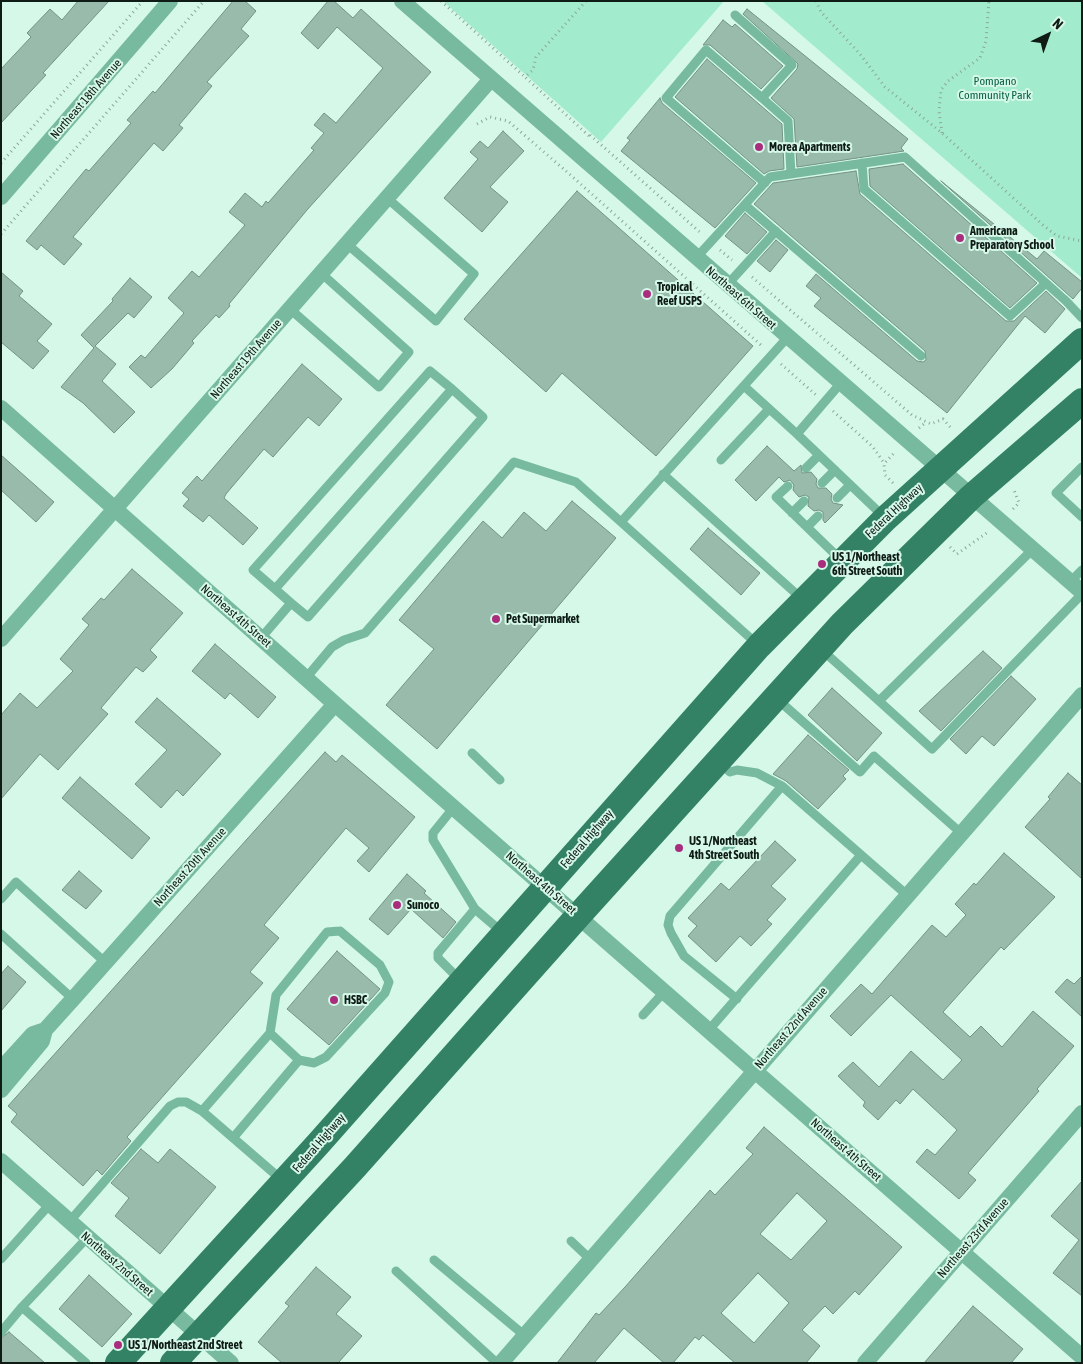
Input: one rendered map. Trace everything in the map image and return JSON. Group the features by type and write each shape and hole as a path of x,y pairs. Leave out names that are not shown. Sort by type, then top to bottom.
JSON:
{"main road":[{"name":"Federal Highway","path":"118,1363 284,1182 759,646 886,518 938,469 1082,341"},
{"path":"173,1363 355,1167 820,648 903,562 971,498 1082,401"}],"street":[{"name":"Northeast 18th Avenue","path":"1,197 170,1"},
{"name":"Northeast 6th Street","path":"402,1 1078,590"},
{"name":"Northeast 19th Avenue","path":"1,639 491,79"},
{"name":"Northeast 4th Street","path":"1,408 335,704 546,886 753,1071 1082,1357"},
{"name":"Northeast 22nd Avenue","path":"499,1363 1082,695"},
{"name":"Northeast 20th Avenue","path":"1,1090 42,1041 45,1030 335,704"},
{"name":"Northeast 20th Avenue","path":"1,1069 33,1034 45,1030"},
{"name":"Northeast 23rd Avenue","path":"865,1363 1082,1113"},
{"name":"Northeast 2nd Street","path":"2,1161 87,1238 231,1363"}],"lane":[{"path":"735,15 792,65 762,98"},
{"path":"765,183 666,98 706,50 788,121 791,174"},
{"path":"696,258 770,177 905,157 1046,283 1082,318"},
{"path":"862,163 864,189 1010,316 1046,283"},
{"path":"347,244 436,321 474,274 387,198"},
{"path":"745,205 921,356"},
{"path":"727,285 776,231"},
{"path":"290,309 379,387 409,352 321,274"},
{"path":"621,522 787,338"},
{"path":"430,371 452,389 483,417 308,618 253,570 430,371"},
{"path":"797,434 840,384"},
{"path":"744,386 886,518"},
{"path":"275,589 452,389"},
{"path":"721,460 769,409"},
{"path":"806,468 819,455"},
{"path":"306,678 332,647 344,640 365,633 514,462 576,482 759,646"},
{"path":"1082,468 1056,493 1082,517"},
{"path":"822,483 835,470"},
{"path":"663,474 804,600"},
{"path":"837,498 850,485"},
{"path":"788,486 776,497 842,561"},
{"path":"792,513 804,501"},
{"path":"807,527 818,516"},
{"path":"879,701 1032,550"},
{"path":"820,648 932,749 1078,590 1082,570"},
{"path":"261,638 291,603"},
{"path":"775,697 860,772 874,756 961,833"},
{"path":"472,753 500,780"},
{"path":"716,762 730,772 737,770 757,773 782,786 907,895"},
{"path":"737,999 716,981 707,977 684,956 674,940 668,925 670,916 782,786"},
{"path":"454,807 433,833 433,840 475,909 503,934"},
{"path":"708,1031 862,855"},
{"path":"1,899 16,882 106,963"},
{"path":"461,981 438,958 438,953 475,909"},
{"path":"202,1111 270,1033 276,995 282,984 327,932 340,931 380,964 389,982 385,993 326,1057 314,1063 300,1060 270,1033"},
{"path":"1,934 73,999"},
{"path":"643,1015 664,992"},
{"path":"233,1138 300,1060"},
{"path":"69,1222 170,1106 178,1102 186,1102 202,1111 284,1182"},
{"path":"1,1260 50,1204"},
{"path":"1,1332 87,1238"},
{"path":"571,1241 590,1259"},
{"path":"434,1260 524,1335"},
{"path":"396,1271 499,1363"},
{"path":"22,1307 86,1363"}],"path":[{"path":"1,163 143,1"},
{"path":"1,234 204,1"},
{"path":"441,1 525,77"},
{"path":"816,1 821,12 844,36 885,87 942,133 1057,236 1082,241"},
{"path":"942,133 939,111 941,90 948,82 980,58 986,41 988,1"},
{"path":"566,171 873,447 884,464"}],"green space":[{"path":"443,1 724,1 601,142"},
{"name":"Pompano Community Park","path":"762,1 1082,1 1082,278"}],"building":[{"path":"78,1 109,1 43,73 46,75 1,123 1,69 31,37 27,33 50,9 62,20"},
{"path":"233,1 245,1 256,11 241,29 249,36 207,82 212,86 179,125 183,128 163,151 154,143 73,237 82,244 64,265 41,245 37,250 26,241 86,169 89,171 131,123 127,120 153,91 155,93"},
{"path":"328,1 334,1 353,18 361,9 431,72 307,210 229,304 230,306 219,318 216,315 192,341 194,343 172,369 151,388 129,367 141,355 145,358 184,313 168,298 192,271 199,277 245,225 229,212 245,193 262,207 266,201 268,203 314,150 311,148 324,133 314,125 324,113 336,123 383,68 337,27 318,49 301,33"},
{"path":"747,9 908,139 901,148 904,151 797,167 794,119 771,98 797,69 798,64 743,14"},
{"path":"723,20 732,27 735,24 783,66 761,89 710,45 703,45"},
{"path":"707,59 782,124 784,169 769,171 764,174 675,97"},
{"path":"660,98 662,103 756,183 715,228 621,151 630,140 627,138"},
{"path":"503,131 524,151 490,187 508,202 482,232 444,198 478,159 470,152 480,141 488,148"},
{"path":"903,164 1037,283 1010,308 870,186 869,169"},
{"path":"856,171 860,194 1006,321 1014,321 1046,291 1065,309 1045,333 1025,316 947,413 814,306 821,298 806,286 816,274 917,361 923,362 926,360 925,351 754,204 773,183"},
{"path":"941,181 1037,259 1044,251 1082,282 1082,288 1073,299"},
{"path":"577,191 753,346 656,456 562,373 546,392 464,319"},
{"path":"745,213 767,232 747,254 725,236"},
{"path":"776,240 788,250 770,272 757,261"},
{"path":"1,272 23,291 19,296 52,324 37,341 49,351 33,369 1,342"},
{"path":"130,278 152,297 134,318 128,313 95,346 116,364 102,381 135,412 114,433 83,403 61,387 94,348 81,335 113,301 112,299"},
{"path":"302,364 342,399 319,426 308,417 273,457 264,449 226,494 224,498 258,528 243,545 209,515 203,522 183,506 189,499 182,493 197,476 202,481"},
{"path":"767,446 794,471 801,465 802,473 811,472 817,479 816,484 818,488 826,488 832,494 831,499 833,503 843,505 825,523 823,512 819,510 814,511 808,506 809,497 805,495 799,497 793,490 794,485 790,480 784,482 779,477 756,501 735,480"},
{"path":"1,455 54,502 36,522 1,490"},
{"path":"572,501 616,538 437,749 386,705 434,649 399,620 483,521 502,538 524,512 546,531"},
{"path":"708,528 760,573 741,595 690,549"},
{"path":"132,569 183,613 150,650 157,657 143,672 136,667 101,708 108,714 58,770 40,754 1,799 1,715 20,693 37,708 73,671 60,659 89,625 82,619 101,598 104,600"},
{"path":"215,644 276,697 258,718 230,693 225,699 192,671"},
{"path":"983,651 1002,668 941,731 919,711"},
{"path":"1011,676 1036,699 994,746 982,736 966,754 950,739"},
{"path":"832,688 882,733 857,761 808,715"},
{"path":"157,698 221,754 183,796 177,790 161,808 135,784 167,750 135,722"},
{"path":"808,735 849,770 843,776 846,779 818,809 786,781 773,774"},
{"path":"325,752 336,762 342,755 415,817 369,872 357,861 369,848 346,828 264,925 279,938 250,972 263,983 127,1137 131,1141 102,1175 97,1170 83,1186 11,1122 17,1114 8,1106"},
{"path":"1068,773 1082,785 1082,879 1025,827 1050,799 1048,797"},
{"path":"80,777 150,838 132,859 62,798"},
{"path":"775,841 796,860 771,886 786,899 767,920 772,924 751,946 740,936 716,962 688,936 697,926 688,918 721,883 729,890"},
{"path":"1004,853 1055,897 1004,950 1001,947 943,1012 970,1037 981,1026 1002,1047 1033,1011 1074,1046 1037,1089 1039,1091 968,1173 976,1180 959,1199 916,1162 927,1149 935,1155 957,1130 913,1089 900,1104 896,1100 878,1120 863,1106 865,1102 838,1076 853,1062 879,1087 911,1051 943,1080 962,1060 891,995 851,1036 830,1016 861,984 872,994 932,925 946,937 966,915 955,904 974,883 976,885"},
{"path":"79,871 102,891 86,909 62,890"},
{"name":"Sunoco","path":"407,874 426,891 424,893 456,922 443,938 411,909 388,935 369,919"},
{"name":"HSBC","path":"337,951 380,989 329,1045 287,1009"},
{"path":"8,966 26,982 1,1011 1,974"},
{"path":"1082,976 1082,1017 1055,992 1067,979 1074,984"},
{"path":"764,1127 902,1247 859,1295 855,1291 833,1314 825,1306 802,1330 820,1346 806,1363 735,1363 703,1335 699,1340 695,1337 673,1363 664,1363 624,1328 594,1363 557,1363 596,1313 599,1315 625,1287 710,1190 715,1195 753,1154 746,1148","holes":["797,1193 827,1221 791,1260 760,1234","758,1273 789,1303 754,1343 721,1313"]},
{"path":"141,1149 158,1163 170,1149 216,1187 160,1254 115,1216 129,1198 111,1183"},
{"path":"1082,1181 1082,1296 1053,1273 1079,1240 1051,1216"},
{"path":"316,1267 351,1297 336,1314 362,1336 338,1363 282,1363 258,1342 289,1306 285,1303"},
{"path":"89,1275 132,1314 102,1347 59,1309"},
{"path":"973,1306 1023,1349 1011,1363 924,1363"},
{"path":"9,1332 45,1363 1,1363 1,1338"}],"place":[{"name":"Morea Apartments","path":"759,147"},
{"name":"Americana Preparatory School","path":"960,238"},
{"name":"Tropical Reef USPS","path":"647,294"},
{"name":"US 1/Northeast 6th Street South","path":"822,564"},
{"name":"Pet Supermarket","path":"496,619"},
{"name":"US 1/Northeast 4th Street South","path":"679,848"},
{"name":"Sunoco","path":"397,905"},
{"name":"HSBC","path":"334,1000"},
{"name":"US 1/Northeast 2nd Street","path":"118,1345"}]}
